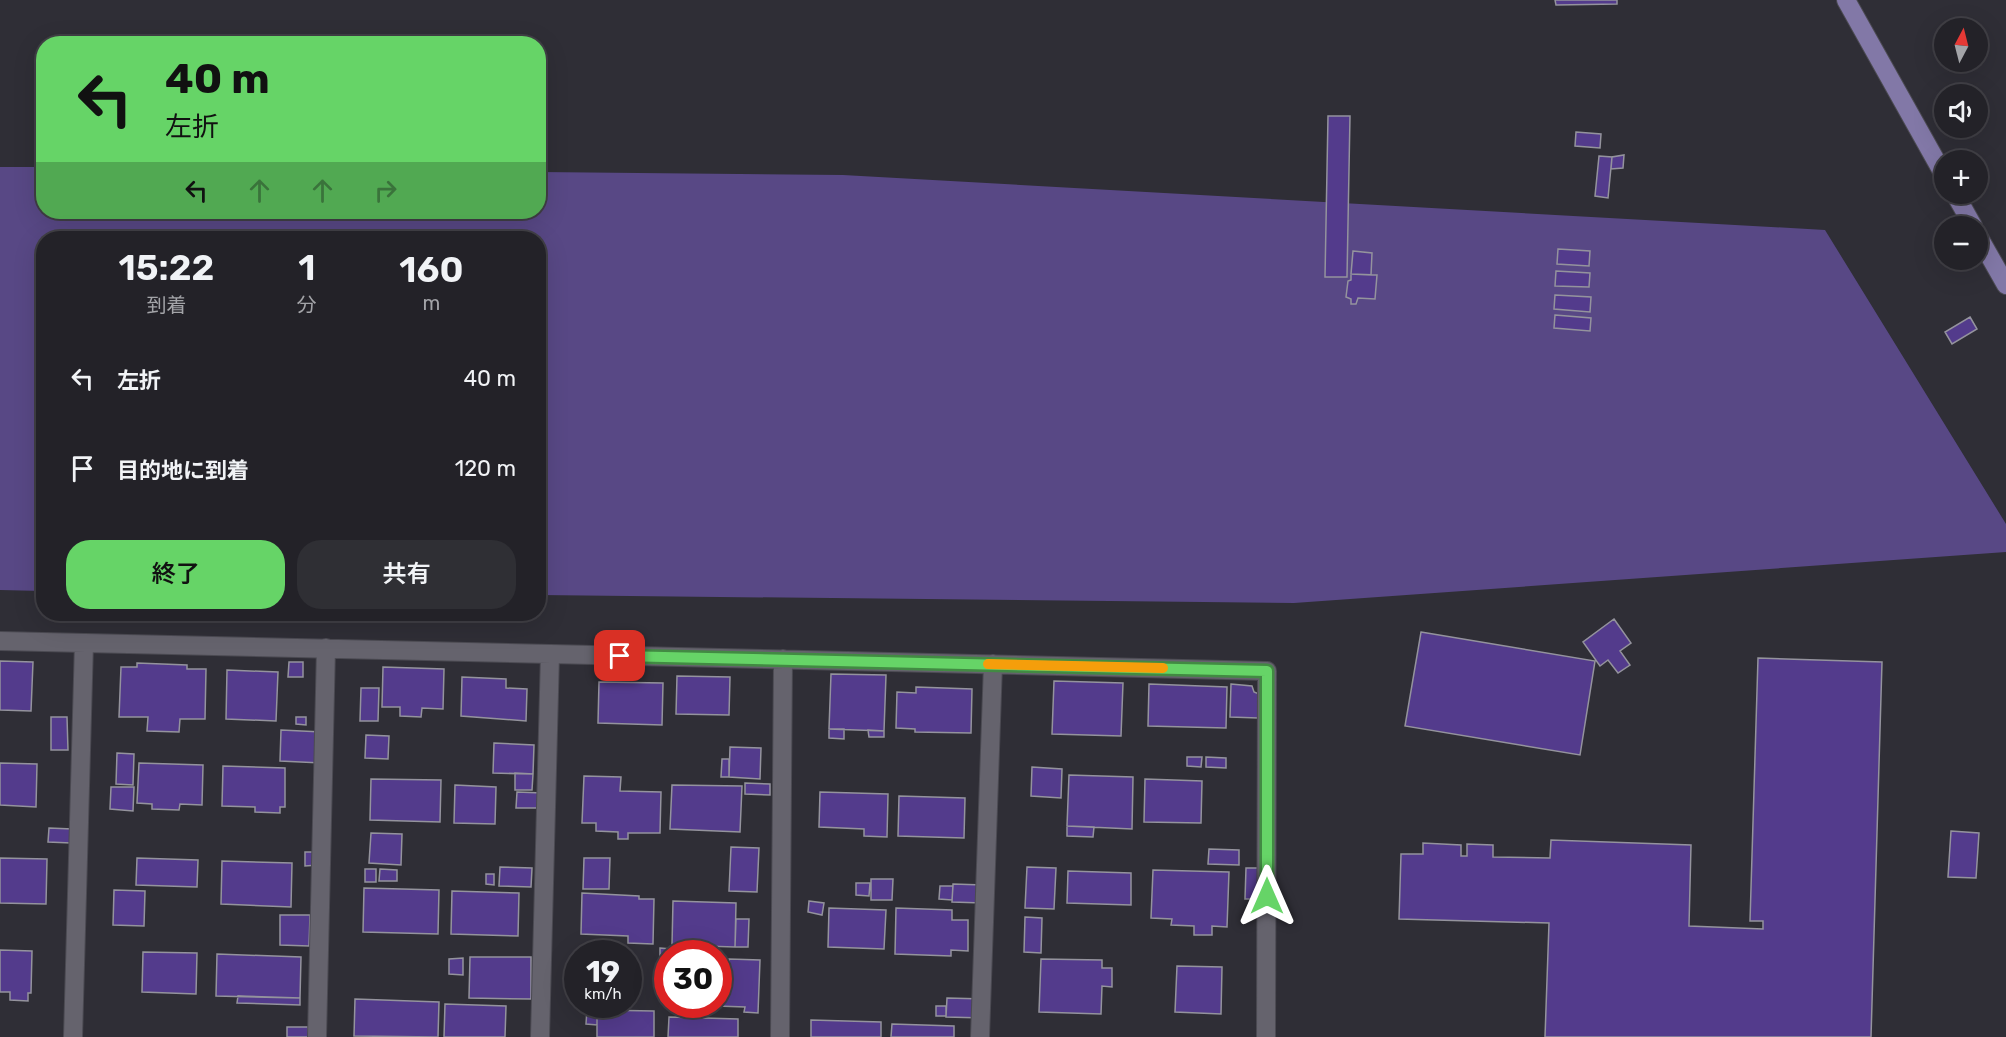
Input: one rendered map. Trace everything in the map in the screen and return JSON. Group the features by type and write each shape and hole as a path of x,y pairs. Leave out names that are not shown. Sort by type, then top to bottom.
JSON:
{"main road":[{"path":"1846,0 1934,157"},
{"path":"1988,253 2006,285"}],"street":[{"path":"0,641 1267,671 1266,1037"},
{"path":"73,1037 84,643"},
{"path":"317,1037 326,648"},
{"path":"540,1037 550,654"},
{"path":"780,1037 783,659"},
{"path":"980,1037 993,664"}],"shaded area":[{"path":"0,167 36,167 36,219 546,219 546,172 843,175 1825,230 2006,524 2006,552 1294,603 546,595 546,231 36,231 36,591 0,590"}],"building":[{"path":"1555,0 1617,0 1617,4 1556,5"},
{"path":"1328,116 1350,116 1347,277 1325,277"},
{"path":"1576,132 1601,134 1600,148 1575,146"},
{"path":"1624,155 1623,168 1611,169 1612,157"},
{"path":"1599,156 1612,157 1608,198 1595,196"},
{"path":"1558,249 1590,251 1589,266 1557,264"},
{"path":"1353,251 1372,253 1371,275 1351,274"},
{"path":"1556,271 1590,273 1589,287 1555,286"},
{"path":"1351,274 1377,275 1375,299 1358,298 1356,304 1351,304 1351,299 1346,297"},
{"path":"1555,295 1591,297 1590,312 1554,309"},
{"path":"1555,315 1591,318 1590,331 1554,328"},
{"path":"1970,317 1977,329 1952,344 1945,332"},
{"path":"1614,619 1631,643 1620,651 1630,665 1618,673 1608,660 1600,666 1583,642"},
{"path":"1421,632 1595,661 1580,755 1405,726"},
{"path":"1758,658 1882,662 1871,1037 1545,1037 1549,923 1399,919 1401,854 1423,854 1423,843 1461,845 1461,856 1467,856 1467,844 1493,845 1493,857 1550,858 1551,840 1691,845 1689,926 1763,929 1763,921 1750,921"},
{"path":"0,661 33,662 31,711 0,710"},
{"path":"289,662 303,662 303,677 288,677"},
{"path":"137,663 187,665 187,669 206,669 205,719 180,719 179,732 147,731 148,717 119,717 121,667 137,667"},
{"path":"383,667 444,669 443,709 422,708 421,717 400,716 400,707 382,707"},
{"path":"227,670 278,672 276,721 226,719"},
{"path":"831,674 886,675 884,731 829,729"},
{"path":"677,676 730,677 729,715 676,714"},
{"path":"462,677 506,679 506,688 527,689 526,721 461,716"},
{"path":"1054,681 1123,683 1121,736 1052,734"},
{"path":"599,682 663,683 662,725 598,723"},
{"path":"1149,684 1227,687 1226,728 1148,726"},
{"path":"1231,684 1252,686 1254,692 1259,694 1258,718 1230,717"},
{"path":"916,687 972,689 971,733 915,732 915,729 896,728 897,692 916,693"},
{"path":"361,688 379,688 378,721 360,721"},
{"path":"51,717 67,717 68,750 51,750"},
{"path":"296,717 306,717 306,725 296,724"},
{"path":"829,729 844,729 844,739 829,738"},
{"path":"281,730 322,732 321,763 280,761"},
{"path":"868,730 884,731 884,737 869,737"},
{"path":"366,735 389,736 388,759 365,758"},
{"path":"494,743 534,745 533,774 493,773"},
{"path":"730,747 761,748 760,779 729,777"},
{"path":"117,753 134,754 133,785 116,784"},
{"path":"1187,757 1202,757 1201,767 1187,766"},
{"path":"1206,757 1226,758 1226,768 1206,767"},
{"path":"722,759 729,759 729,777 721,777"},
{"path":"0,763 37,764 36,807 0,805"},
{"path":"139,763 203,765 202,805 180,804 179,810 152,809 152,804 137,803"},
{"path":"223,766 285,768 285,807 280,807 280,813 255,812 255,807 222,806"},
{"path":"1032,767 1062,769 1061,798 1031,796"},
{"path":"515,773 533,774 532,790 515,790"},
{"path":"1069,775 1133,777 1132,829 1067,826"},
{"path":"584,776 621,777 620,791 661,792 660,833 628,833 628,839 618,839 618,832 596,831 596,823 582,823"},
{"path":"371,779 441,780 440,822 370,820"},
{"path":"1145,779 1202,781 1201,823 1144,822"},
{"path":"745,783 770,784 770,795 745,794"},
{"path":"455,785 496,787 495,824 454,823"},
{"path":"672,785 742,786 740,832 670,829"},
{"path":"111,787 134,787 133,811 110,809"},
{"path":"517,792 542,793 541,808 516,808"},
{"path":"820,792 888,794 887,837 864,836 864,829 819,827"},
{"path":"899,796 965,798 964,838 898,836"},
{"path":"1067,826 1094,827 1093,837 1067,836"},
{"path":"49,828 72,829 71,843 48,842"},
{"path":"1951,831 1979,833 1976,878 1948,877"},
{"path":"371,833 402,834 401,865 369,863"},
{"path":"731,847 759,848 757,892 729,891"},
{"path":"1209,849 1239,850 1239,865 1208,864"},
{"path":"305,852 318,852 318,865 305,866"},
{"path":"0,858 47,859 46,904 0,903"},
{"path":"137,858 198,860 197,887 136,885"},
{"path":"584,858 610,858 609,889 583,889"},
{"path":"222,861 292,863 291,907 221,904"},
{"path":"500,867 532,868 531,887 499,886"},
{"path":"1027,867 1056,868 1054,909 1025,908"},
{"path":"1246,868 1263,868 1262,899 1245,899"},
{"path":"365,869 376,869 376,882 365,882"},
{"path":"380,869 397,870 397,881 379,881"},
{"path":"1153,870 1229,872 1227,927 1212,926 1212,935 1194,935 1194,926 1171,925 1172,919 1151,918"},
{"path":"1068,871 1131,873 1131,905 1067,903"},
{"path":"486,874 494,874 494,885 486,884"},
{"path":"871,879 893,879 892,900 871,900"},
{"path":"856,883 870,883 869,896 856,895"},
{"path":"953,884 983,885 982,903 952,902"},
{"path":"940,886 953,886 952,900 939,899"},
{"path":"364,888 439,890 438,934 363,932"},
{"path":"114,890 145,891 144,926 113,925"},
{"path":"452,891 519,893 518,936 451,934"},
{"path":"582,893 654,899 653,944 642,944 642,940 628,940 628,936 581,934"},
{"path":"673,901 736,903 735,947 732,947 732,940 672,940"},
{"path":"809,901 824,903 822,915 808,912"},
{"path":"829,908 886,910 884,949 828,947"},
{"path":"896,908 952,910 952,920 968,920 968,951 951,950 951,956 895,954"},
{"path":"280,915 310,915 309,946 280,945"},
{"path":"1025,917 1042,918 1041,953 1024,952"},
{"path":"736,919 749,919 748,947 735,947"},
{"path":"0,950 32,951 31,993 28,993 28,1001 10,1000 10,992 0,992"},
{"path":"143,952 197,953 196,994 142,992"},
{"path":"217,954 301,957 300,998 216,996"},
{"path":"470,957 531,957 531,999 469,998"},
{"path":"463,958 463,975 449,974 449,959"},
{"path":"732,959 760,960 758,1013 744,1012 745,1007 732,1007"},
{"path":"1041,959 1102,960 1102,968 1112,968 1112,987 1102,986 1101,1014 1039,1012"},
{"path":"1177,966 1222,967 1221,1014 1175,1012"},
{"path":"238,996 300,998 300,1005 237,1003"},
{"path":"947,998 985,999 984,1018 946,1017"},
{"path":"355,999 439,1002 438,1037 354,1036"},
{"path":"445,1004 506,1006 505,1037 444,1037"},
{"path":"936,1006 946,1006 946,1016 936,1016"},
{"path":"642,1011 654,1011 654,1037 597,1037 597,1018 642,1018"},
{"path":"586,1018 597,1018 597,1025 586,1024"},
{"path":"669,1018 738,1019 738,1037 668,1037"},
{"path":"811,1020 881,1022 881,1037 811,1037"},
{"path":"892,1024 954,1026 954,1037 891,1037"},
{"path":"287,1027 308,1027 309,1037 287,1037"}],"slow traffic":[{"path":"988,664 1163,668"}],"route":[{"path":"620,656 1267,671 1267,896"}]}
